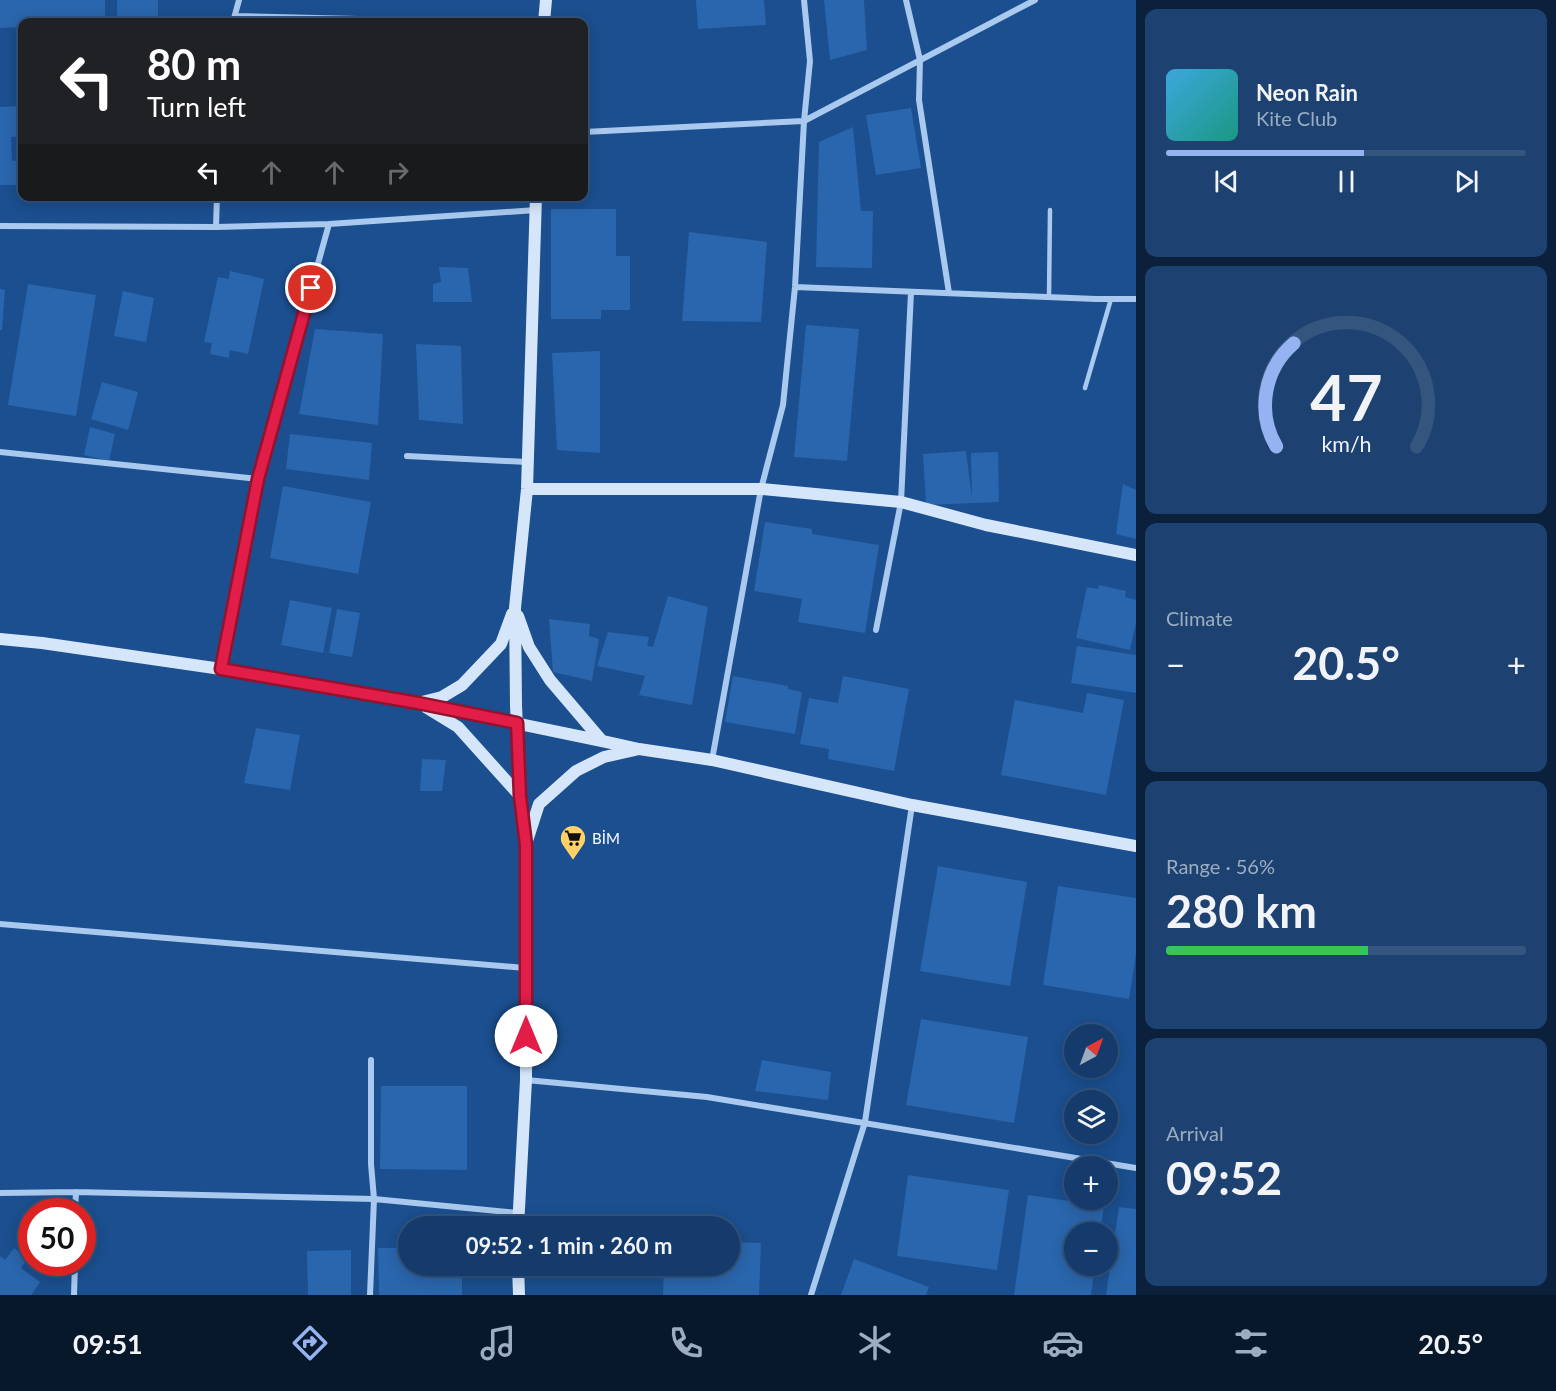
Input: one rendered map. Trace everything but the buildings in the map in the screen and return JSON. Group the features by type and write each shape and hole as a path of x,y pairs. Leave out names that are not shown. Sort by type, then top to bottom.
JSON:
{"main road":[{"path":"544,18 546,0"},
{"path":"517,1216 526,1080 526,845 520,796 515,608 527,489 536,201"},
{"path":"527,489 761,489 901,502 986,525 1136,555"},
{"path":"418,703 442,697 462,686 501,644 515,608"},
{"path":"515,608 529,647 550,680 602,741"},
{"path":"0,639 221,669 418,703 639,749 712,760 912,805 1136,846"},
{"path":"418,703 458,727 520,796"},
{"path":"526,845 539,804 576,771 604,758 639,749"},
{"path":"518,1276 519,1295"}],"street":[{"path":"234,18 239,0"},
{"path":"712,760 761,489 783,405 795,287 804,121 810,61 804,0"},
{"path":"906,0 920,60 919,100 948,293"},
{"path":"588,132 804,121 1035,0"},
{"path":"216,227 217,201"},
{"path":"0,226 216,227 329,224 536,210"},
{"path":"221,669 258,479 329,224"},
{"path":"795,287 1136,299"},
{"path":"876,630 901,502 911,292"},
{"path":"0,452 258,479"},
{"path":"407,456 527,462"},
{"path":"811,1295 864,1122 912,805"},
{"path":"0,924 525,968"},
{"path":"370,1295 374,1199 371,1164 371,1060"},
{"path":"526,1080 707,1097 1136,1168"},
{"path":"0,1192 374,1199 517,1213"},
{"path":"76,1192 76,1198"},
{"path":"74,1295 75,1276"}],"lane":[{"path":"1048,297 1050,210"},
{"path":"1085,388 1111,299"}],"place":[{"name":"BİM","path":"573,861"}],"route":[{"path":"311,288 258,479 221,669 418,703 517,723 520,796 526,845 526,1036"}]}
